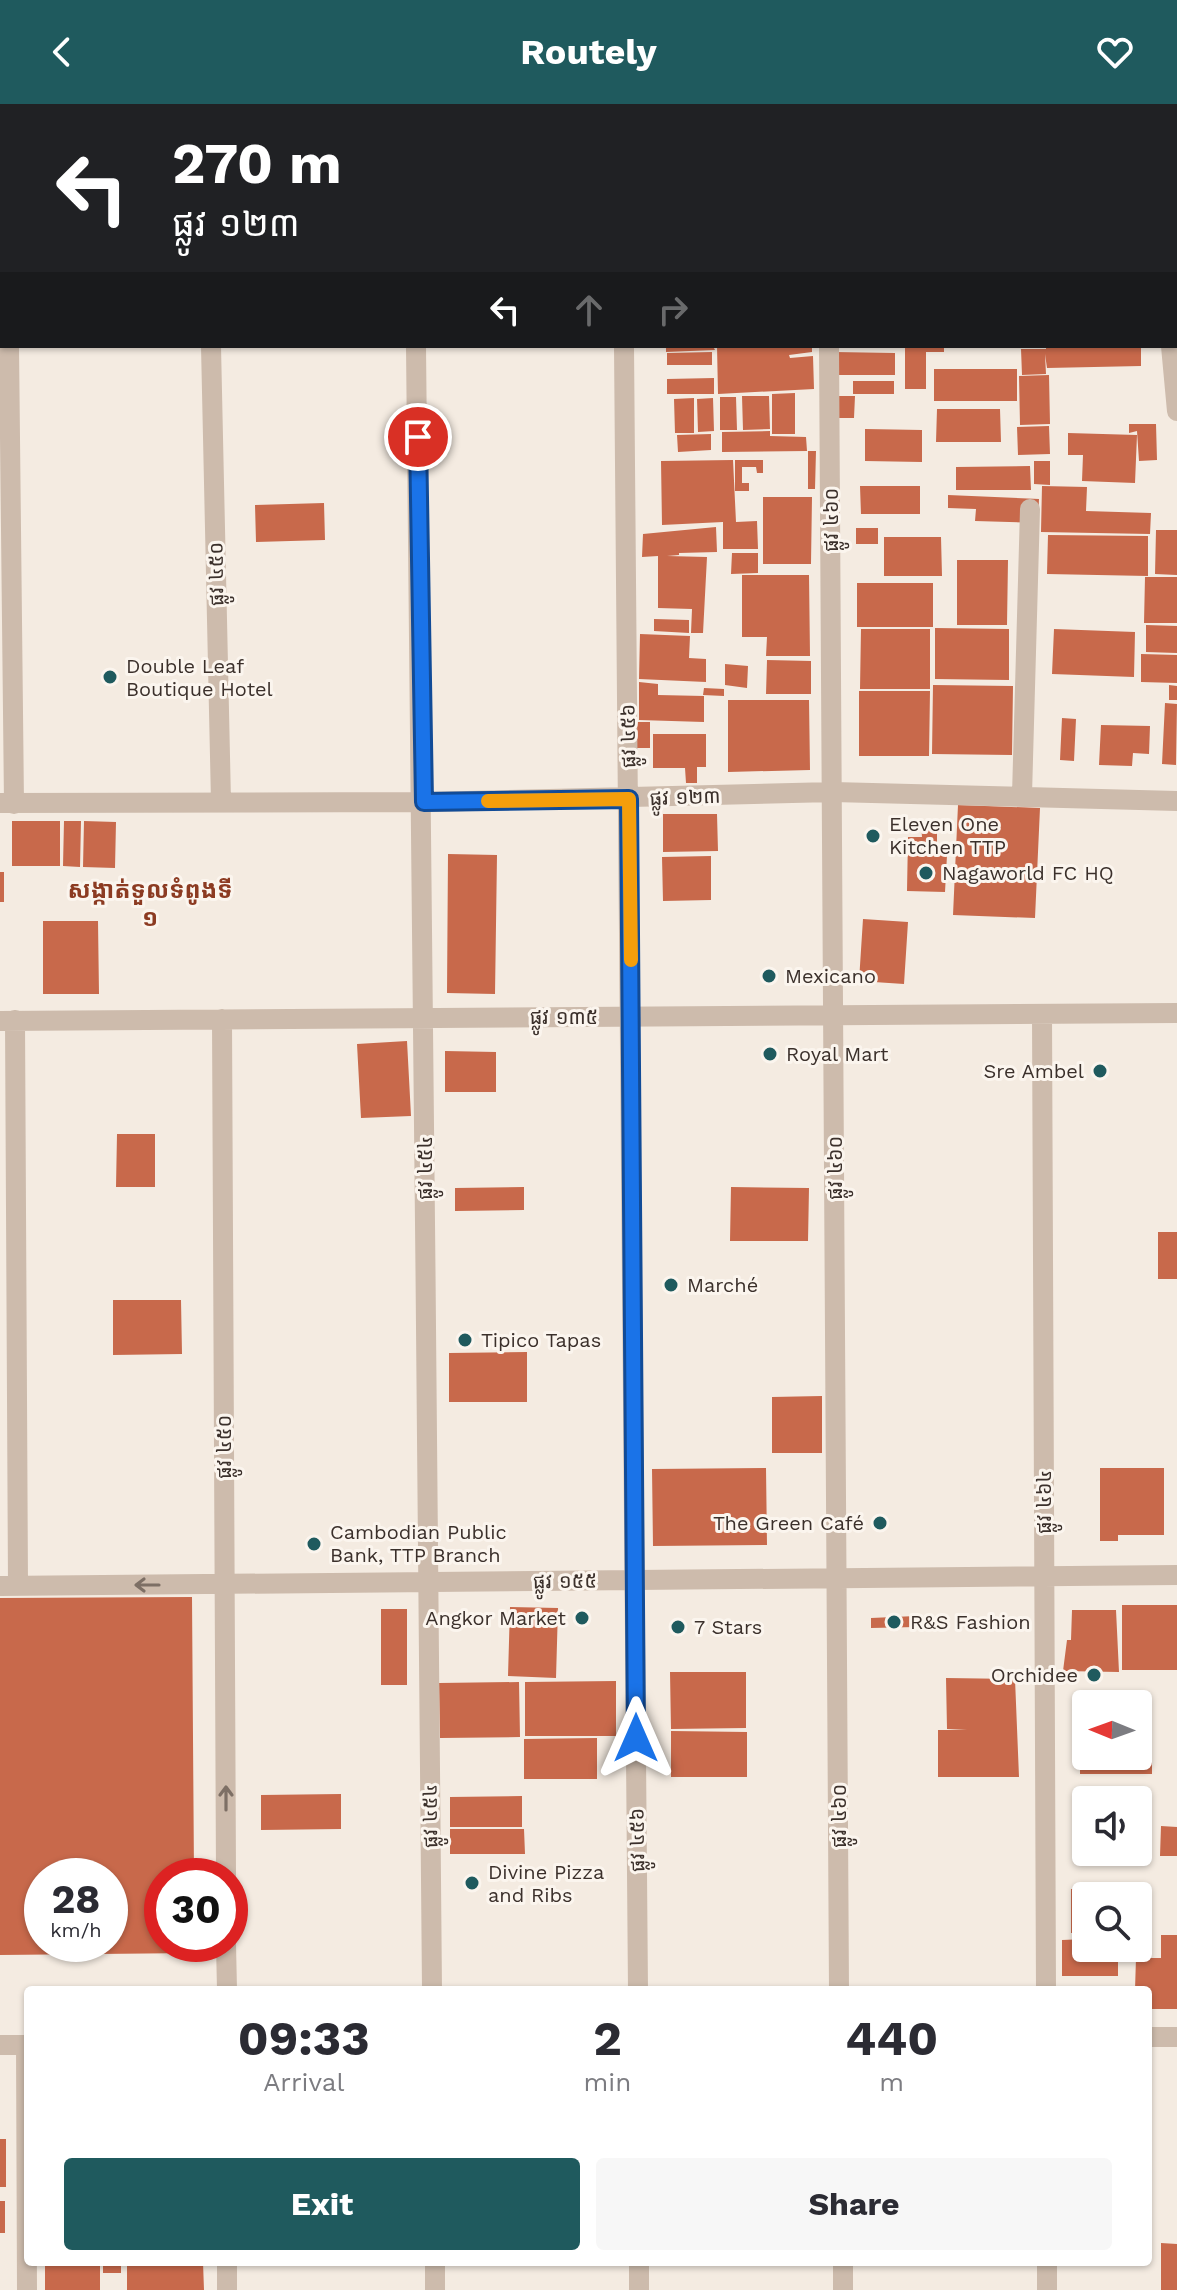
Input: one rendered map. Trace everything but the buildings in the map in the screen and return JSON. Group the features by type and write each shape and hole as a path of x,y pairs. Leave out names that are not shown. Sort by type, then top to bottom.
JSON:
{"street":[{"path":"7,804 9,348"},
{"name":"ផ្លូវ ៤៥០","path":"211,348 221,802"},
{"name":"ផ្លូវ ៤៥៤","path":"416,348 424,802 432,1986"},
{"name":"ផ្លូវ ៤៥៦","path":"624,348 638,1986"},
{"name":"ផ្លូវ ៤៦០","path":"829,348 839,1986"},
{"path":"1171,348 1177,411"},
{"path":"1022,795 1030,509"},
{"name":"ផ្លូវ ១២៣","path":"7,804 424,802 833,792 1177,801"},
{"name":"ផ្លូវ ១៣៥","path":"7,1020 1177,1013"},
{"name":"ផ្លូវ ៤៦៤","path":"1042,1014 1046,1986"},
{"name":"ផ្លូវ ៤៥០","path":"222,1019 226,1858"},
{"path":"7,1020 9,1586"},
{"name":"ផ្លូវ ១៥៥","path":"9,1586 1177,1575"},
{"path":"226,1962 227,1986"},
{"path":"1152,2037 1177,2037"},
{"path":"0,2045 24,2045"},
{"path":"27,2266 27,2290"},
{"path":"227,2266 227,2290"},
{"path":"435,2266 435,2290"},
{"path":"639,2266 639,2290"},
{"path":"843,2266 843,2290"},
{"path":"1047,2266 1047,2290"}],"slow traffic":[{"path":"488,801 629,799 631,960"}],"place":[{"name":"Double Leaf Boutique Hotel","path":"110,677"},
{"name":"Eleven One Kitchen TTP","path":"873,836"},
{"name":"Nagaworld FC HQ","path":"926,873"},
{"name":"Mexicano","path":"769,976"},
{"name":"Royal Mart","path":"770,1054"},
{"name":"Sre Ambel","path":"1100,1071"},
{"name":"Marché","path":"671,1285"},
{"name":"Tipico Tapas","path":"465,1340"},
{"name":"The Green Café","path":"880,1523"},
{"name":"Cambodian Public Bank, TTP Branch","path":"314,1544"},
{"name":"Angkor Market","path":"582,1618"},
{"name":"R&S Fashion","path":"894,1622"},
{"name":"7 Stars","path":"678,1627"},
{"name":"Orchidee","path":"1094,1675"},
{"name":"Divine Pizza and Ribs","path":"472,1883"}],"district":[{"name":"សង្កាត់ទួលទំពូងទី ១","path":"150,904"}],"route":[{"path":"418,437 424,802 629,799 636,1738"}]}
